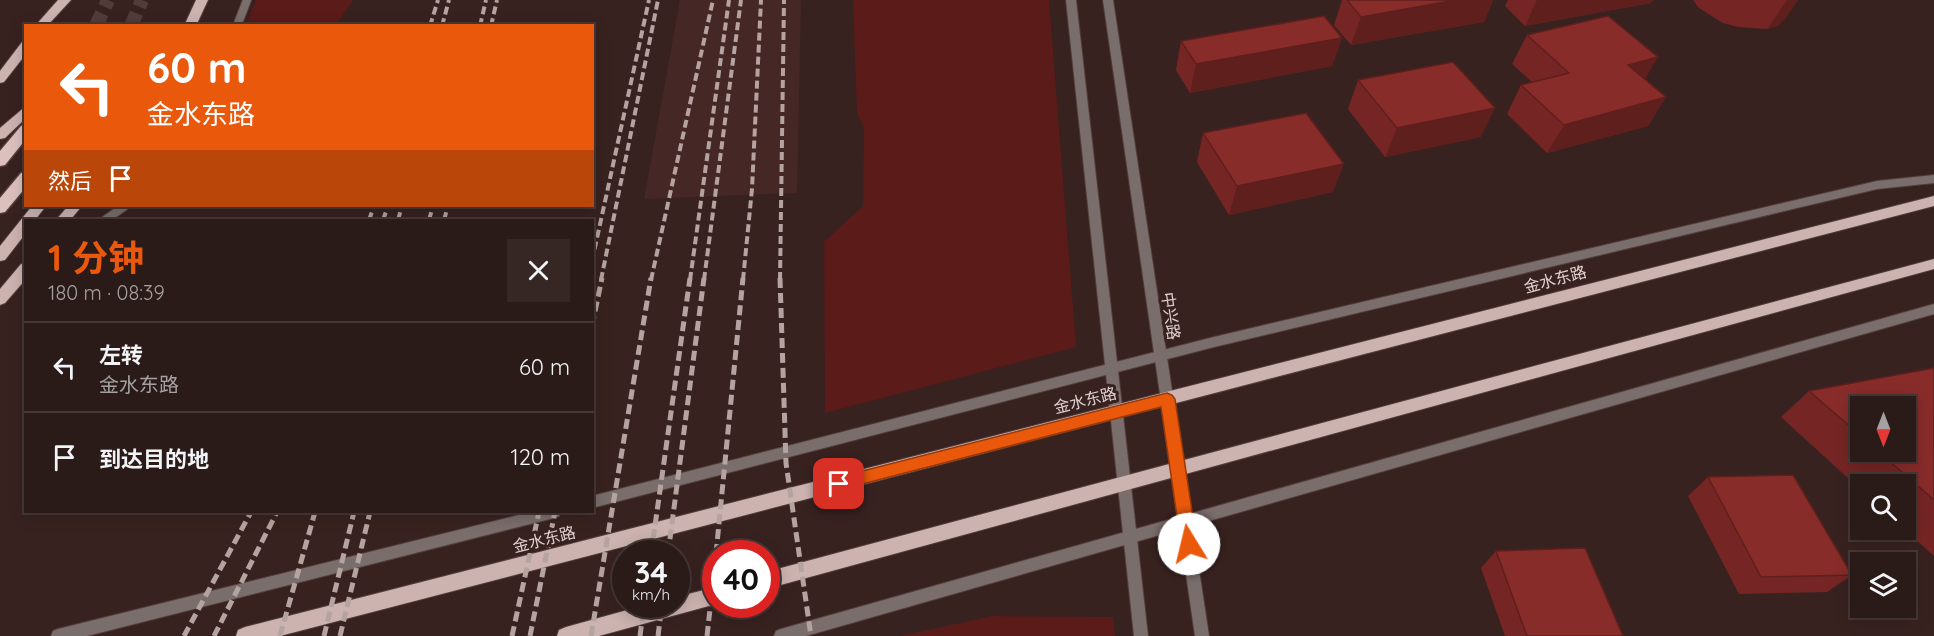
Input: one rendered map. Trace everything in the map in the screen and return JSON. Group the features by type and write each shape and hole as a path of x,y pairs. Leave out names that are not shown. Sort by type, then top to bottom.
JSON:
{"highway":[{"path":"0,161 24,131"},
{"path":"0,208 24,179"}],"main road":[{"path":"191,24 202,0"},
{"path":"42,24 62,2"},
{"path":"0,79 24,48"},
{"path":"0,135 24,112"},
{"name":"金水东路","path":"245,636 1934,201"},
{"path":"28,219 38,207"},
{"path":"64,219 74,207"},
{"path":"0,256 24,225"},
{"path":"780,577 1934,264"},
{"path":"0,299 24,270"},
{"path":"566,636 702,599"}],"street":[{"path":"1071,0 1141,636"},
{"name":"中兴路","path":"1108,0 1203,636"},
{"path":"594,501 1161,356 1877,185 1934,179"},
{"path":"781,636 1934,309"},
{"path":"58,636 550,513"}],"lane":[{"path":"238,24 248,0"},
{"path":"106,219 124,207"}],"shaded area":[{"path":"256,0 353,0 337,24 246,24"},
{"path":"680,0 801,0 797,193 644,199"},
{"path":"853,0 1049,0 1076,347 825,413 824,242 863,206 864,128 857,113"},
{"path":"993,616 1113,617 1115,636 900,636"}],"building":[{"path":"1347,0 1456,0 1361,17"},
{"path":"1324,16 1342,38 1196,64 1181,41"},
{"path":"1608,16 1658,57 1628,65 1666,97 1564,125 1521,85 1569,73 1527,35"},
{"path":"1453,62 1495,108 1397,128 1358,80"},
{"path":"1306,113 1344,164 1237,186 1203,133"},
{"path":"1934,368 1934,500 1916,484 1916,474 1904,474 1890,462 1916,462 1916,396 1850,396 1850,426 1809,391"},
{"path":"1793,475 1850,575 1761,577 1708,477"},
{"path":"1585,548 1623,636 1527,636 1496,551"}],"tunnel":[{"path":"97,24 108,0"},
{"path":"132,24 142,0"}],"railway":[{"path":"431,24 438,0"},
{"path":"443,24 449,0"},
{"path":"480,24 486,0"},
{"path":"491,24 497,0"},
{"path":"594,252 649,0"},
{"path":"601,280 658,0"},
{"path":"651,280 713,0"},
{"path":"690,280 729,0"},
{"path":"704,280 741,0"},
{"path":"743,280 752,189 761,0"},
{"path":"780,279 784,0"},
{"path":"369,219 374,207"},
{"path":"383,219 388,207"},
{"path":"398,219 402,207"},
{"path":"429,219 433,207"},
{"path":"444,219 448,207"},
{"path":"594,316 602,278"},
{"path":"591,636 651,278"},
{"path":"653,540 690,278"},
{"path":"670,540 704,278"},
{"path":"717,540 743,278"},
{"path":"780,279 786,463 811,636"},
{"path":"184,636 250,513"},
{"path":"214,636 276,513"},
{"path":"280,636 315,513"},
{"path":"324,636 354,513"},
{"path":"340,636 370,513"},
{"path":"512,636 539,513"},
{"path":"530,636 555,513"},
{"path":"640,636 642,618"},
{"path":"658,636 660,618"},
{"path":"707,636 709,618"}],"route":[{"path":"839,484 1167,399 1189,544"}]}
